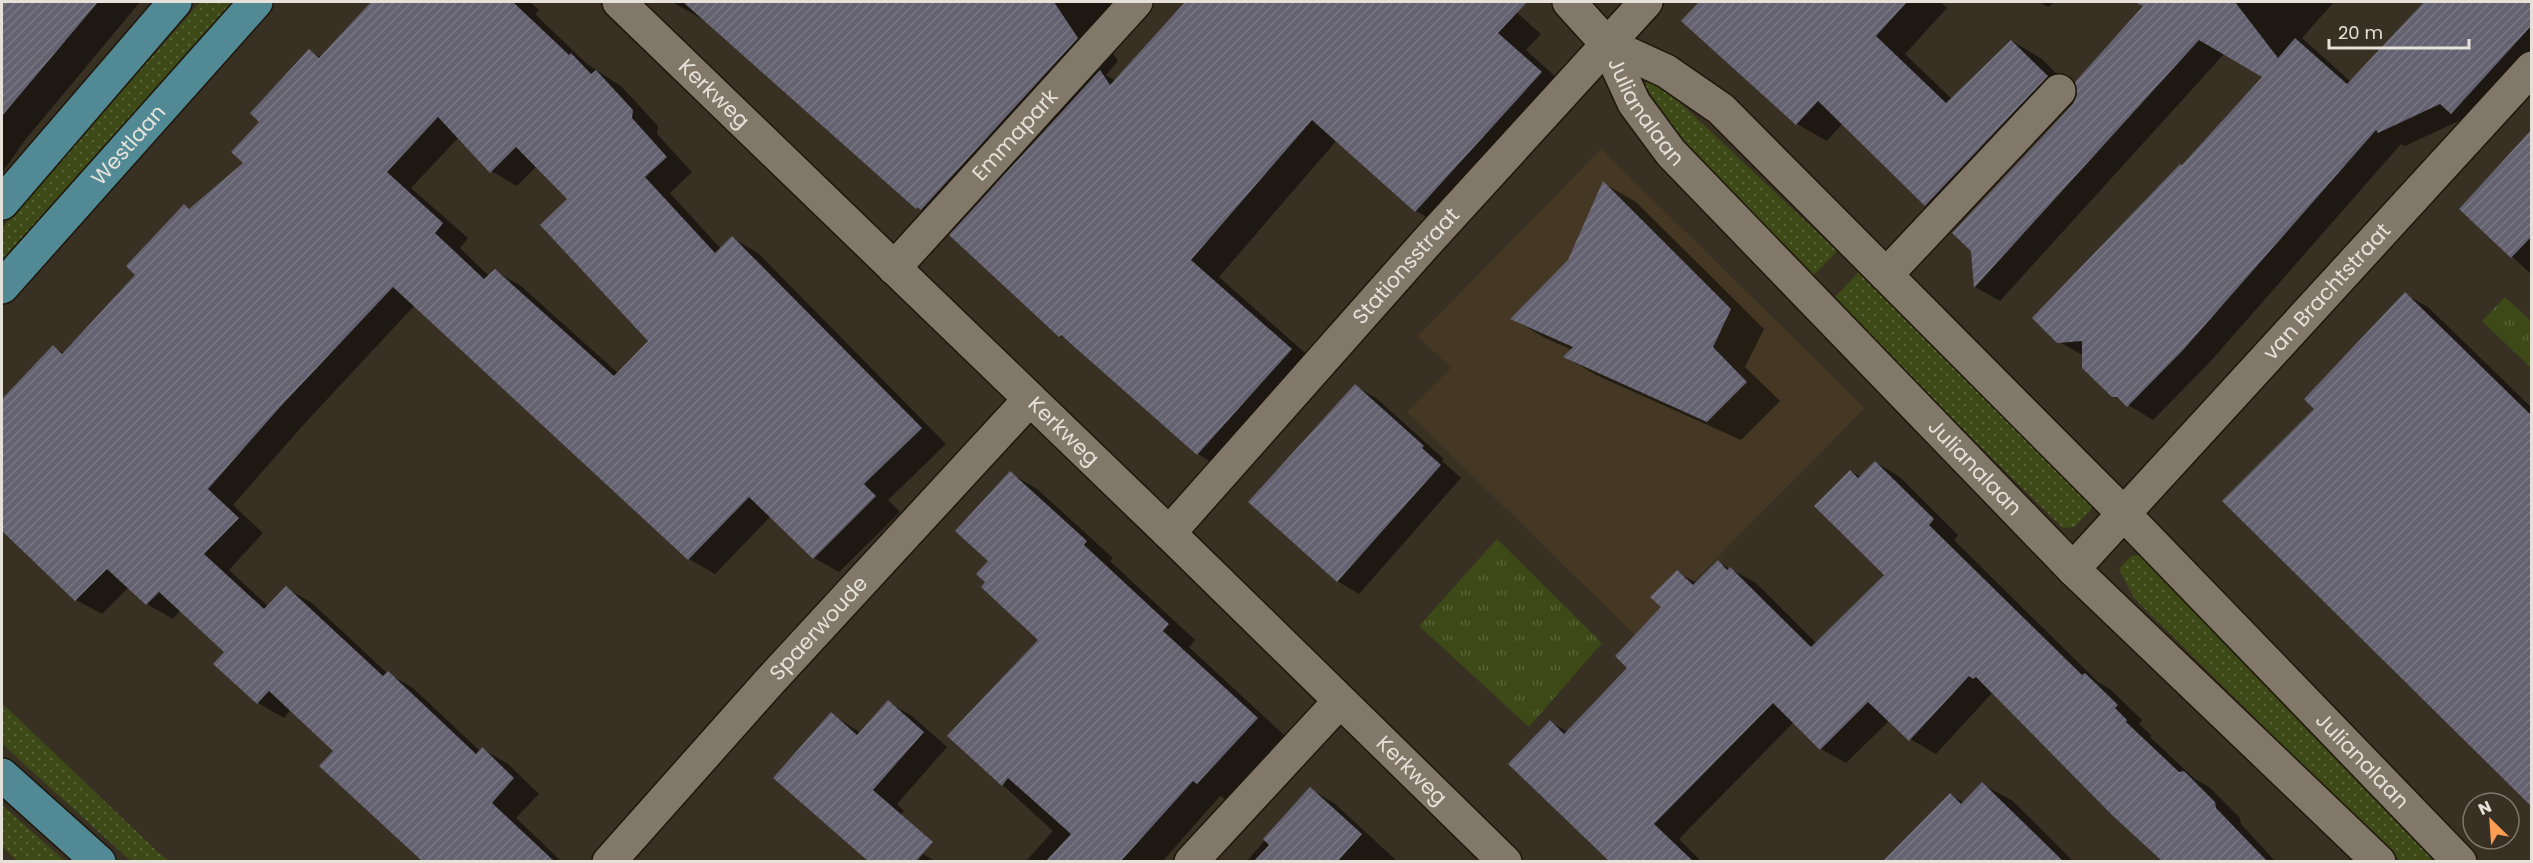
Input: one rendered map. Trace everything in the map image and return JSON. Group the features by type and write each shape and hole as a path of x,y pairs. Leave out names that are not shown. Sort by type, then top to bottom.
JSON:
{"main road":[{"path":"2,203 175,2"},
{"name":"Westlaan","path":"2,287 256,2"},
{"path":"2,775 99,861"}],"street":[{"name":"Kerkweg","path":"619,2 1505,861"},
{"name":"Emmapark","path":"894,268 1136,2"},
{"name":"Julianalaan","path":"1569,2 1607,44 1634,103 1671,153 2073,569 2379,861"},
{"name":"Stationsstraat","path":"1169,533 1426,243 1646,2"},
{"name":"Julianalaan","path":"1607,44 1666,71 1721,110 2124,514 2460,861"},
{"name":"van Brachtstraat","path":"2073,569 2413,195 2532,68"},
{"path":"1886,275 2059,91"},
{"name":"Spaerwoude","path":"609,861 770,681 1030,399"},
{"path":"1191,861 1340,701"}],"shaded area":[{"path":"1601,149 1865,408 1638,638 1407,412 1451,368 1418,336"}],"green space":[{"path":"200,2 232,2 2,263 2,228"},
{"path":"1652,76 1837,251 1809,280 1636,94"},
{"path":"1859,272 2090,501 2091,510 2074,527 2063,528 1832,300"},
{"path":"2505,297 2531,321 2531,368 2482,321"},
{"path":"1497,539 1602,643 1529,727 1419,626"},
{"path":"2144,555 2450,861 2400,861 2134,598 2119,569 2131,556"},
{"path":"2,703 169,861 131,861 13,754 2,743"},
{"path":"2,805 65,861 17,861 2,846"}],"building":[{"path":"2,2 98,2 2,116"},
{"path":"371,2 513,2 569,55 571,53 591,74 596,70 633,110 632,118 667,157 645,177 715,253 732,236 922,428 864,484 876,496 813,559 749,497 688,560 393,287 280,407 208,489 239,518 204,554 264,609 286,586 383,676 388,671 476,754 482,747 514,778 492,803 554,861 422,861 319,766 333,751 269,691 257,704 213,664 224,652 159,592 146,605 107,569 75,601 2,531 2,399 53,345 62,354 135,275 126,266 184,204 189,209 243,163 231,152 259,122 250,113 309,49 319,58","holes":["438,117 490,173 516,147 567,199 540,225 648,341 614,376 495,269 484,279 435,233 443,223 387,172"]},
{"path":"683,2 1054,2 1078,38 921,210 917,207 916,209"},
{"path":"1185,2 1527,2 1498,33 1542,72 1415,212 1312,120 1191,260 1292,349 1197,455 1061,335 1059,337 949,235 1100,70 1110,85"},
{"path":"1699,2 1907,2 1876,36 1946,103 2011,40 2048,76 1925,206 1818,101 1796,125 1681,21"},
{"path":"2135,2 2235,2 2278,58 2295,38 2347,84 2424,2 2532,2 2532,25 2451,114 2440,104 2378,133 2376,130 2184,349 2127,407 2117,397 2112,397 2082,368 2082,341 2057,343 2032,318 2180,164 2182,165 2262,77 2199,40 1974,288 1971,251 1952,233 2073,104 2077,95 2075,82 2143,6"},
{"path":"2532,129 2532,236 2511,258 2459,209"},
{"path":"1603,181 1731,309 1713,347 1747,382 1707,422 1563,357 1573,347 1510,319 1568,260"},
{"path":"2405,292 2532,416 2532,807 2521,796 2521,791 2516,791 2222,501 2314,409 2304,399"},
{"path":"1355,384 1424,446 1422,448 1441,465 1337,582 1248,502"},
{"path":"1875,461 1934,519 1929,525 2082,675 2085,673 2118,705 2115,708 2127,720 2126,722 2179,772 2184,771 2267,861 2162,861 2112,815 1976,677 1973,679 1969,676 1909,741 1868,702 1820,750 1773,703 1654,824 1693,861 1609,861 1508,764 1550,720 1564,734 1627,668 1615,656 1661,607 1650,597 1677,570 1693,585 1718,560 1727,570 1730,567 1811,647 1884,575 1814,506 1850,470 1858,478"},
{"path":"1010,471 1087,541 1084,545 1169,624 1163,631 1258,718 1197,784 1193,781 1121,861 1046,861 1071,834 1008,778 1002,786 947,736 1038,640 981,587 985,582 976,574 988,561 955,531"},
{"path":"888,700 924,732 873,790 933,842 916,861 868,861 773,778 831,712 857,735"},
{"path":"1982,782 2063,861 1883,861 1950,793 1961,804"},
{"path":"1310,787 1362,834 1338,861 1254,861 1269,845 1263,839"}]}
